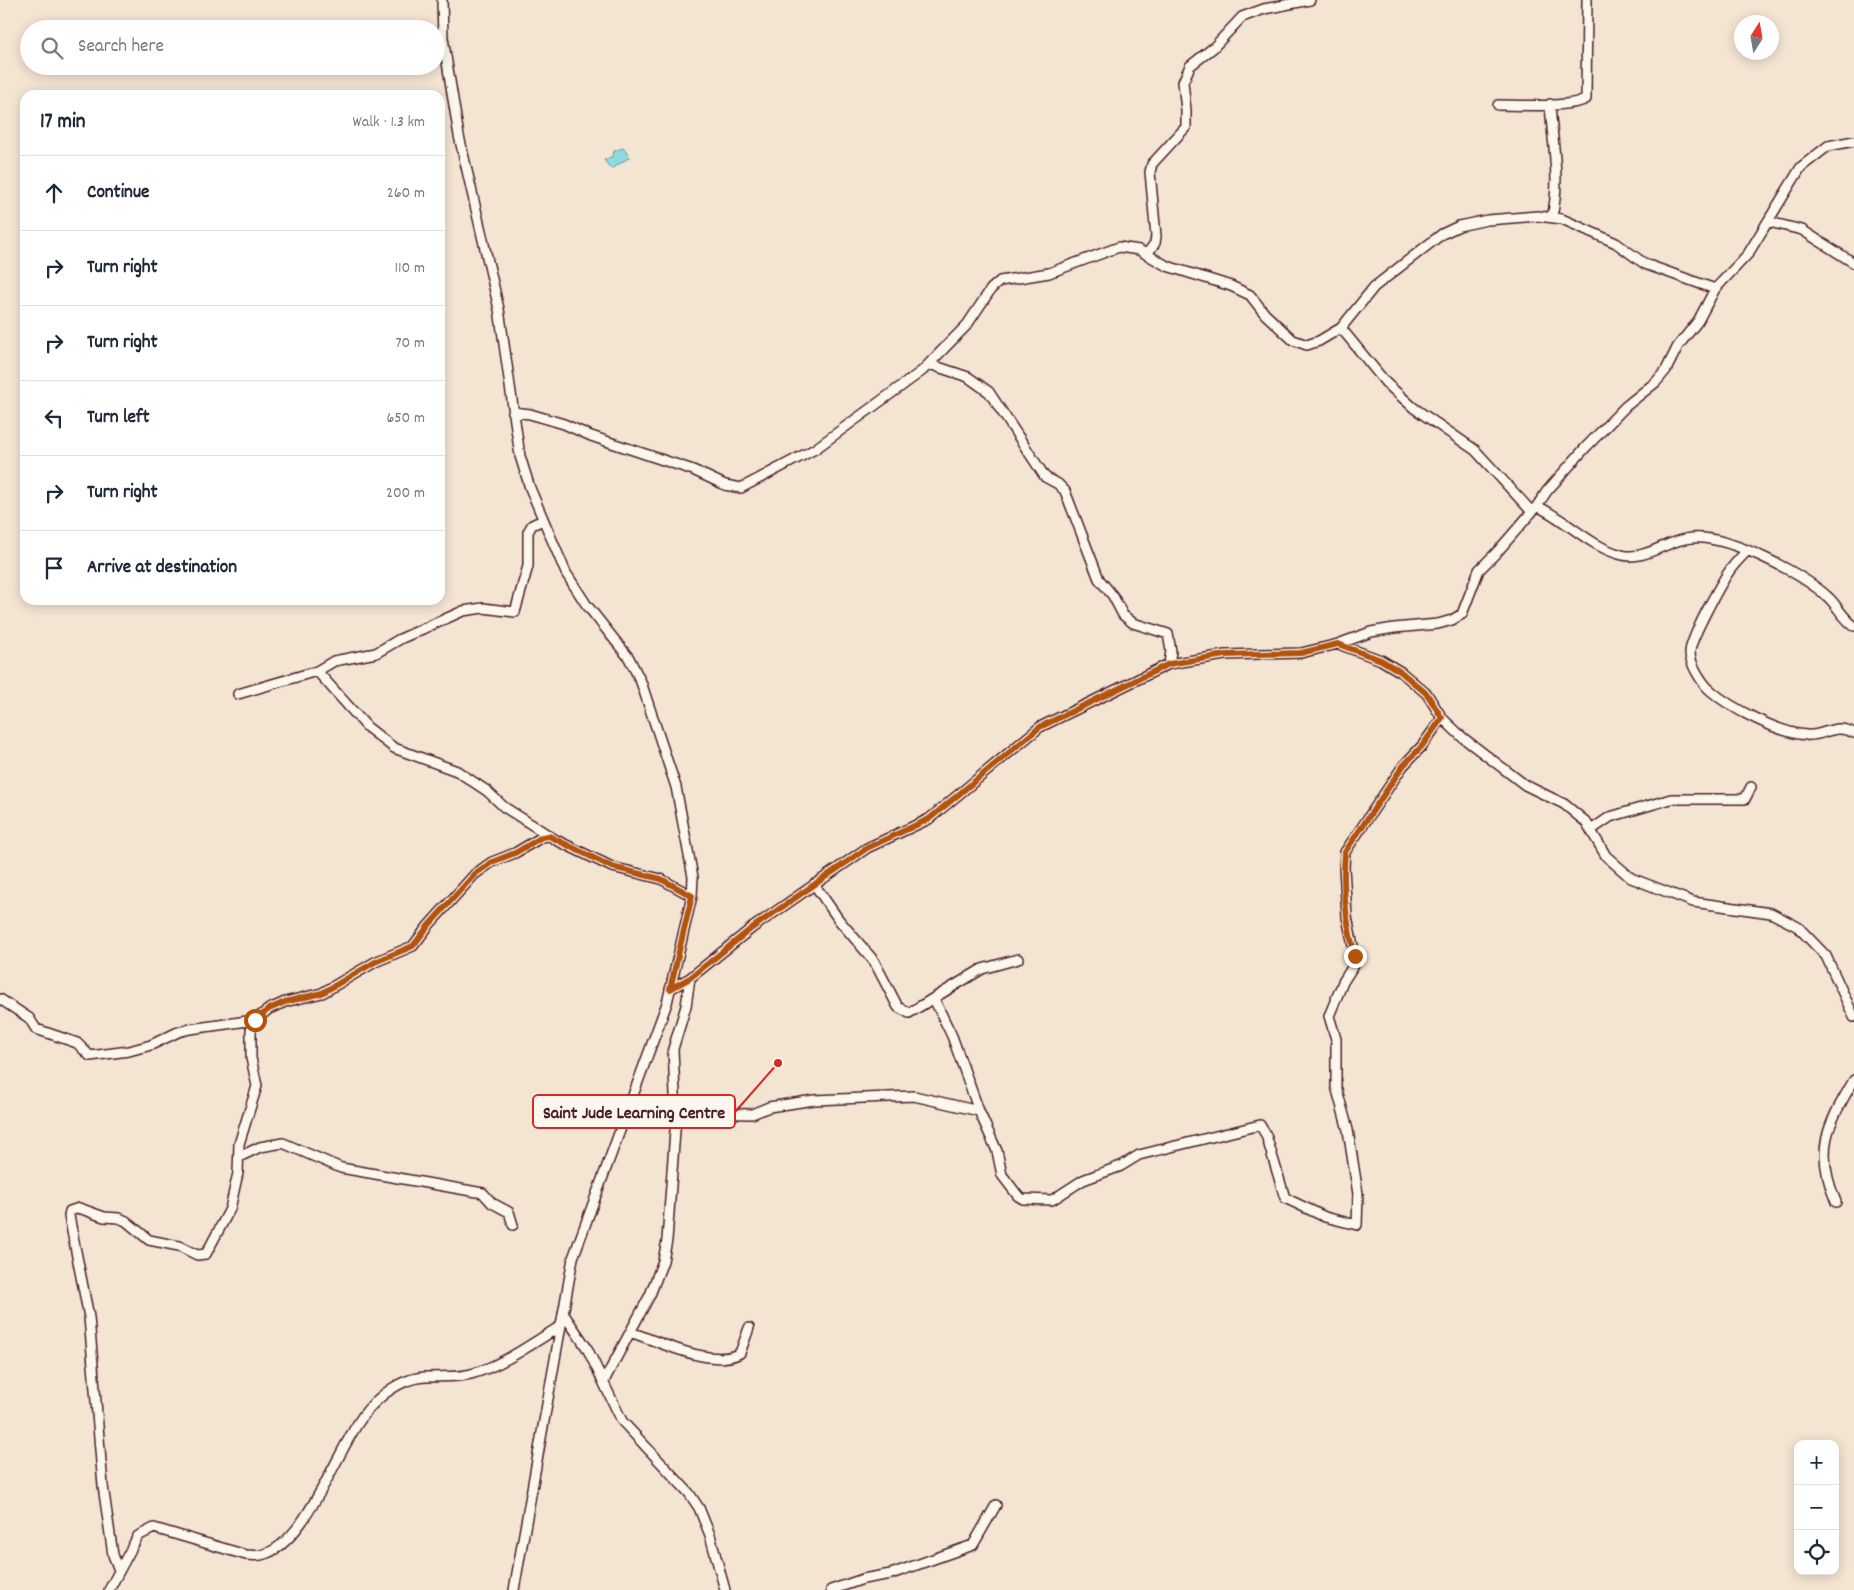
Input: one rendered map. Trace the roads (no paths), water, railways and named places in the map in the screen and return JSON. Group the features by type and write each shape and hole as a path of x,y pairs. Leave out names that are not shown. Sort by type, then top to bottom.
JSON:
{"street":[{"path":"442,0 443,20"},
{"path":"1147,254 1155,244 1156,236 1150,172 1152,164 1186,126 1183,82 1186,71 1213,48 1242,17 1264,9 1310,0"},
{"path":"1498,105 1581,102 1586,99 1588,94 1587,0"},
{"path":"445,50 459,136 497,299 520,456 543,520 566,573 586,604 630,658 650,705 676,787 691,859 692,896 670,989 573,1258 514,1590"},
{"path":"1550,104 1555,181 1555,202 1552,216"},
{"path":"670,989 690,978 752,928 867,848 929,819 1040,727 1169,664 1225,655 1301,653 1338,644 1371,632 1438,624 1452,620 1462,614 1479,570 1586,447 1626,406 1661,376 1678,346 1698,320 1715,289 1748,254 1801,167 1828,146 1854,141"},
{"path":"513,412 530,414 564,424 591,436 693,470 725,485 742,488 815,450 929,364 974,317 991,289 1000,281 1008,278 1049,272 1119,247 1147,254 1167,266 1231,286 1250,295 1265,314 1299,343 1307,344 1319,342 1341,328 1374,287 1442,234 1459,226 1487,220 1552,216 1596,233 1645,264 1715,289"},
{"path":"1769,222 1802,230 1854,263"},
{"path":"1341,328 1386,383 1414,408 1475,450 1534,509 1557,516 1588,540 1624,556 1641,554 1682,539 1693,538 1707,538 1747,551 1791,571 1829,598 1846,620 1854,626"},
{"path":"929,364 968,377 990,392 1045,476 1066,491 1099,579 1113,596 1122,615 1133,623 1168,634 1171,651 1169,664"},
{"path":"238,694 317,671 334,661 376,653 400,639 463,611 482,608 514,612 528,566 528,532 532,526 543,520"},
{"path":"1747,551 1732,566 1694,637 1690,651 1690,660 1709,689 1739,709 1779,728 1807,735 1839,728 1854,733"},
{"path":"1338,644 1381,660 1401,672 1427,694 1442,718 1462,737 1525,785 1564,804 1586,822 1606,856 1631,878 1693,902 1771,913 1798,927 1826,956 1854,1017"},
{"path":"317,671 367,727 394,748 457,772 549,836 612,867 661,879 692,896"},
{"path":"934,999 952,1036 979,1110 997,1152 1002,1175 1018,1196 1023,1199 1052,1200 1084,1180 1121,1166 1139,1155 1260,1125 1266,1135 1285,1198 1324,1217 1357,1225 1358,1194 1348,1130 1336,1086 1336,1039 1329,1016 1343,982 1355,963 1347,917 1345,852 1403,766 1422,746 1442,718"},
{"path":"1591,830 1610,817 1637,811 1671,799 1745,799 1751,787"},
{"path":"119,1570 113,1556 103,1486 89,1317 75,1252 69,1216 70,1211 79,1208 104,1217 119,1218 126,1221 149,1240 179,1246 203,1255 211,1247 230,1208 238,1173 239,1144 257,1086 251,1058 251,1030 255,1020 269,1009 285,1002 322,993 375,962 413,946 429,925 475,874 492,862 515,853 542,837 549,836"},
{"path":"814,884 839,920 874,962 898,1008 909,1013 982,969 1018,959"},
{"path":"604,1381 650,1295 667,1240 676,1117 673,1050 686,1006 690,978"},
{"path":"0,999 29,1018 36,1029 76,1043 90,1056 144,1047 165,1040 178,1032 190,1029 255,1020"},
{"path":"1836,1202 1826,1178 1823,1157 1827,1137 1838,1108 1854,1080"},
{"path":"676,1117 704,1113 752,1114 768,1107 814,1100 914,1096 979,1110"},
{"path":"239,1157 260,1147 283,1143 341,1168 483,1192 492,1203 509,1212 513,1225"},
{"path":"563,1312 587,1348 622,1421 689,1493 699,1508 710,1536 725,1590"},
{"path":"109,1590 138,1536 154,1528 246,1556 262,1555 275,1549 312,1509 354,1427 372,1404 393,1388 407,1381 424,1377 470,1374 512,1357 562,1326"},
{"path":"630,1332 673,1349 722,1358 733,1358 740,1353 749,1328"},
{"path":"831,1590 863,1579 891,1574 943,1554 973,1545 996,1505"}],"water":[{"path":"623,148 630,157 611,169 604,160 613,156 614,151"}],"place":[{"name":"Saint Jude Learning Centre","path":"778,1063"}]}
